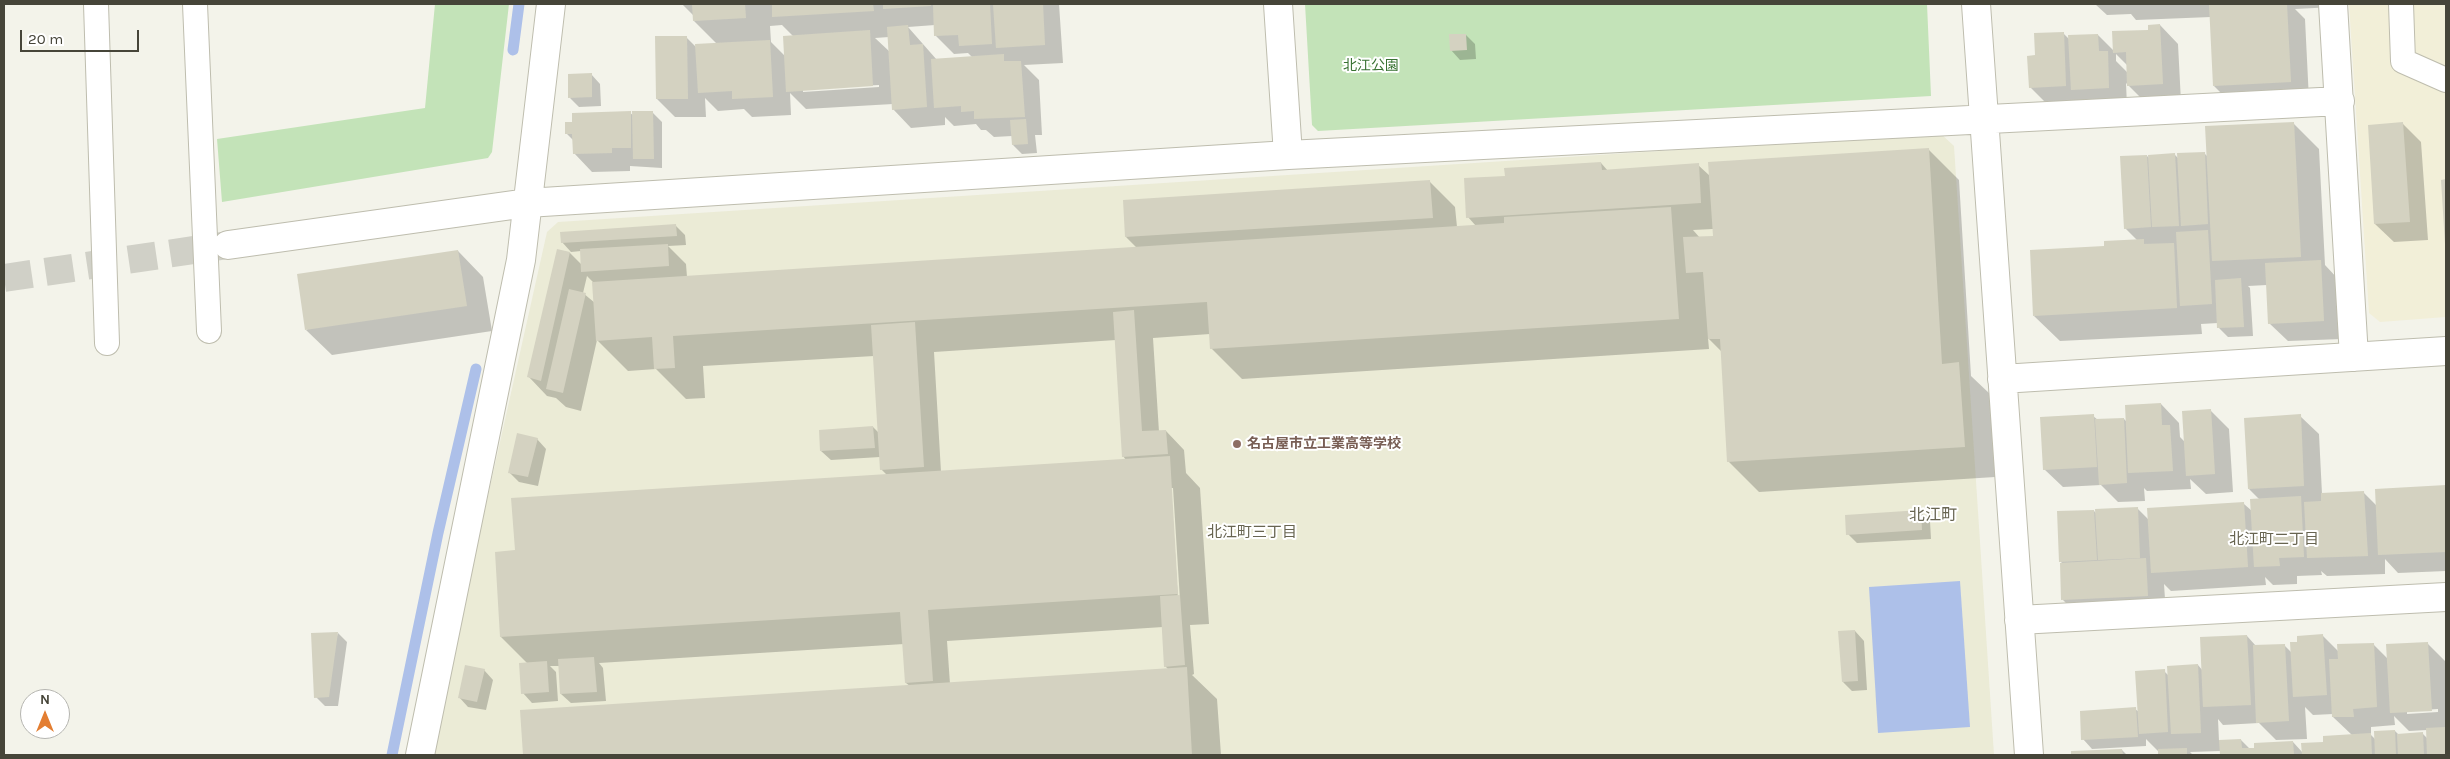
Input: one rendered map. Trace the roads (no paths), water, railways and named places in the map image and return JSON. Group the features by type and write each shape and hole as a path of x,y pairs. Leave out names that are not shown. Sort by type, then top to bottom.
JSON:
{"street":[{"path":"420,755 521,260 551,4"},
{"path":"1278,4 1288,155"},
{"path":"1976,4 2029,755"},
{"path":"2333,4 2354,357"},
{"path":"228,245 527,203 1288,155 2340,101"},
{"path":"2002,379 2446,351"},
{"path":"2019,620 2446,597"}],"lane":[{"path":"96,4 107,343"},
{"path":"195,4 209,332"},
{"path":"2401,4 2403,61 2446,80"}],"water":[{"path":"1960,581 1970,727 1878,733 1869,587"}],"waterway":[{"path":"513,50 519,4"},
{"path":"392,755 438,533 476,369"}],"tunnel":[{"path":"4,278 228,245"}],"place":[{"name":"名古屋市立工業高等学校","path":"1237,444"}],"district":[{"name":"北江町","path":"1933,515"},
{"name":"北江町三丁目","path":"1252,533"},
{"name":"北江町二丁目","path":"2274,540"}],"park label":[{"name":"北江公園","path":"1371,66"}]}
